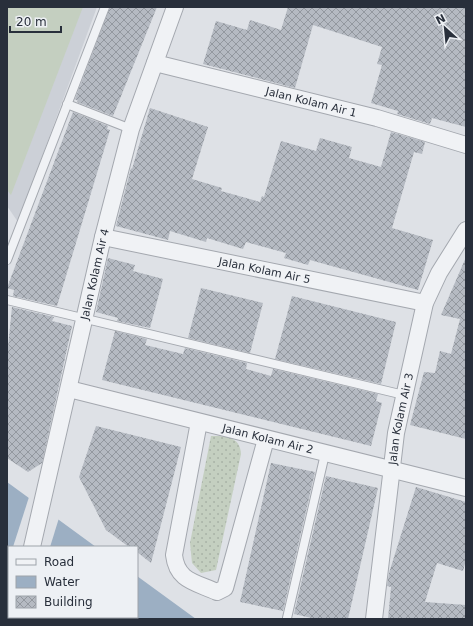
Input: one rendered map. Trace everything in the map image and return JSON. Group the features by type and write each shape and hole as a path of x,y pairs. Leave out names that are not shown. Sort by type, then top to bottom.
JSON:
{"street":[{"name":"Jalan Kolam Air 4","path":"32,546 86,319 103,237 131,129 175,7"},
{"name":"Jalan Kolam Air 1","path":"155,63 377,118 466,145"},
{"name":"Jalan Kolam Air 3","path":"374,619 396,434 425,303 439,273 466,230"},
{"name":"Jalan Kolam Air 5","path":"103,237 425,303"},
{"name":"Jalan Kolam Air 2","path":"69,389 392,471 466,488"},
{"path":"199,422 174,555 175,565 182,576 217,592 226,588 266,439"}],"lane":[{"path":"7,260 105,7"},
{"path":"67,104 131,129"},
{"path":"7,300 242,355 404,395"},
{"path":"287,618 326,454"}],"shaded area":[{"path":"7,7 97,7 18,222 7,206"}],"green space":[{"path":"7,7 83,7 11,195 7,190"},
{"path":"211,436 221,436 235,440 240,448 241,454 216,570 201,573 192,563 190,543"}],"water":[{"path":"7,482 95,546 8,546 7,575"},
{"path":"138,577 196,619 66,618 138,618"}],"pier":[{"path":"29,497 59,518 50,546 13,546"}],"building":[{"path":"110,7 157,7 113,116 77,102 78,101 75,99"},
{"path":"288,7 466,7 466,127 432,118 430,124 397,114 398,111 371,103 382,65 377,64 382,47 313,25 295,88 203,64 216,21 247,30 250,20 281,30"},
{"path":"150,108 208,127 192,179 222,188 221,191 260,202 262,196 264,197 281,141 316,151 320,138 352,147 349,158 381,167 391,132 425,142 422,154 414,152 392,228 433,240 418,290 310,260 308,265 284,258 286,253 246,242 243,249 207,238 206,242 170,231 168,240 116,226 131,168 132,169"},
{"path":"73,112 108,126 107,129 110,130 57,306 13,296 14,290 7,288"},
{"path":"466,257 466,439 410,425 424,372 435,373 440,351 451,354 460,319 441,315"},
{"path":"108,258 135,265 133,271 163,279 150,328 117,321 118,318 96,312"},
{"path":"201,288 263,303 250,353 188,338"},
{"path":"292,296 396,322 381,384 275,359"},
{"path":"12,307 54,317 52,321 72,326 42,463 28,472 7,458 7,357"},
{"path":"115,331 147,339 145,345 183,354 185,348 247,363 246,369 271,376 273,369 378,394 376,401 382,403 371,446 102,380"},
{"path":"96,426 181,447 151,563 138,553 138,546 128,546 106,530 79,477"},
{"path":"271,463 315,472 283,611 240,602"},
{"path":"326,476 378,488 348,619 316,619 294,614"},
{"path":"416,487 466,502 466,560 463,571 437,563 425,602 466,605 466,619 388,619 391,587 387,586 389,573"}]}
